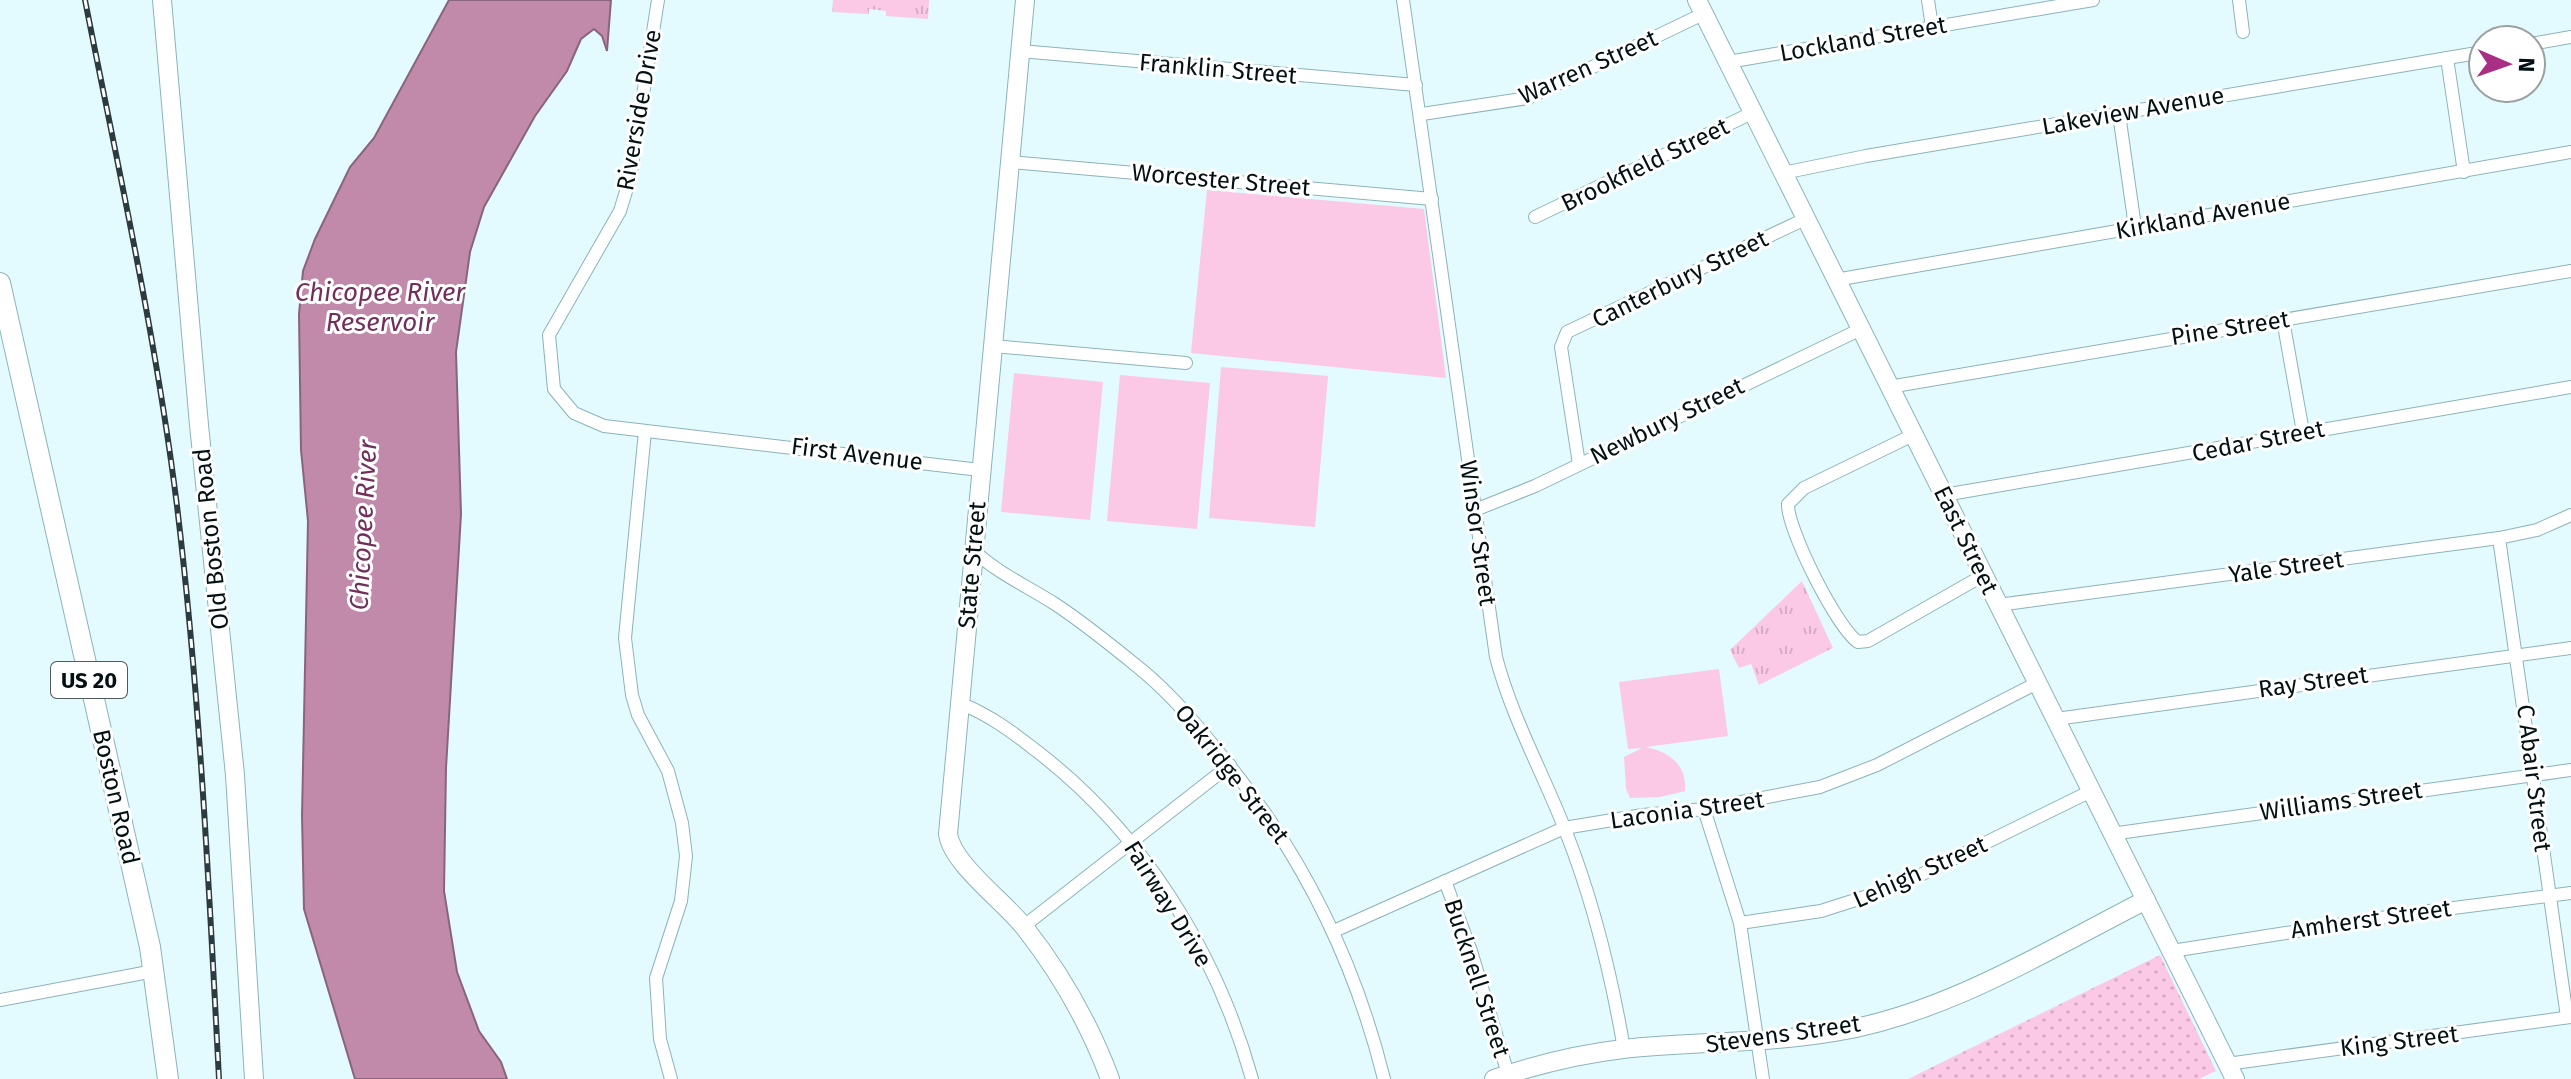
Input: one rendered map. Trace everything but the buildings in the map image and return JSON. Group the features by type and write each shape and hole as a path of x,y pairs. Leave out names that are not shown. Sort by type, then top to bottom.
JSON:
{"main road":[{"name":"Boston Road","path":"0,283 125,828 154,971 168,1079"}],"street":[{"name":"Old Boston Road","path":"162,0 199,425 235,775 254,1079"},
{"name":"Riverside Drive","path":"658,0 630,178 620,211 549,335 554,389 574,413 604,426 734,439"},
{"name":"State Street","path":"1025,0 980,470 962,704 949,817 950,846 1024,926 1075,1003 1110,1079"},
{"name":"Winsor Street","path":"1403,0 1422,114 1484,589 1502,679 1590,897 1609,963 1624,1049"},
{"path":"1928,0 1932,27"},
{"name":"Lockland Street","path":"1728,62 2050,3 2093,0"},
{"path":"2239,0 2243,32"},
{"name":"East Street","path":"1700,7 2231,1071"},
{"name":"Warren Street","path":"1422,114 1528,98 1700,7"},
{"path":"2547,41 2571,37"},
{"name":"Franklin Street","path":"1020,51 1416,85"},
{"name":"Lakeview Avenue","path":"1783,173 1866,156 2467,55"},
{"path":"2447,58 2464,172"},
{"name":"Brookfield Street","path":"1535,217 1754,112"},
{"path":"2119,114 2135,227"},
{"name":"Kirkland Avenue","path":"1835,280 2571,152"},
{"name":"Worcester Street","path":"1010,162 1432,199"},
{"name":"Canterbury Street","path":"1579,464 1561,347 1567,332 1805,219"},
{"name":"Pine Street","path":"1889,387 2571,271"},
{"path":"2283,320 2303,432"},
{"name":"Newbury Street","path":"1475,510 1579,464 1859,330"},
{"path":"993,346 1186,363"},
{"name":"Cedar Street","path":"1944,495 2571,387"},
{"path":"645,431 626,652 638,715 668,771 682,823 686,856 681,901 656,978 660,1039 671,1079"},
{"path":"1913,435 1804,488 1788,504 1792,526 1840,623 1858,642 1878,636 1982,576"},
{"name":"First Avenue","path":"734,439 980,470"},
{"name":"Yale Street","path":"1998,605 2499,538 2537,530 2571,515"},
{"name":"C Abair Street","path":"2499,538 2569,1017"},
{"name":"Oakridge Street","path":"974,551 992,568 1085,624 1141,670 1199,726 1273,820 1334,931 1384,1079"},
{"name":"Ray Street","path":"2056,719 2571,648"},
{"name":"Laconia Street","path":"1334,931 1564,828 1704,809 1820,787 1891,758 2037,683"},
{"name":"Fairway Drive","path":"962,704 987,714 1055,765 1131,842 1171,900 1218,985 1252,1079"},
{"path":"1024,926 1230,765"},
{"name":"Williams Street","path":"2111,834 2571,770"},
{"name":"Lehigh Street","path":"1740,923 1821,911 1882,892 1938,868 2091,791"},
{"path":"1704,809 1740,923 1763,1079"},
{"name":"Bucknell Street","path":"1445,881 1471,951 1501,1077"},
{"name":"Amherst Street","path":"2172,951 2391,916 2571,893"},
{"name":"Stevens Street","path":"1501,1077 1624,1049 1759,1041 1837,1032 1933,1003 2146,900"},
{"path":"0,1000 154,971"},
{"name":"King Street","path":"2231,1071 2569,1017"}],"green space":[{"path":"833,0 929,0 928,19 886,16 886,11 869,9 869,14 832,12"},
{"path":"1207,190 1424,209 1446,378 1191,353"},
{"path":"1221,367 1328,376 1315,527 1209,518"},
{"path":"1014,373 1103,382 1090,520 1001,512"},
{"path":"1120,375 1210,383 1197,529 1107,521"},
{"path":"1802,581 1833,648 1759,685 1751,664 1739,668 1730,650"},
{"path":"1719,669 1728,736 1646,747 1662,752 1675,761 1683,773 1685,791 1660,797 1630,798 1626,789 1624,757 1642,748 1628,749 1619,682"},
{"path":"2160,955 2216,1071 2199,1079 1908,1079"}],"water":[{"name":"Chicopee River Reservoir","path":"449,0 611,0 607,51 602,36 594,29 581,39 567,71 535,116 484,207 470,252 456,352 461,514 446,768 444,891 457,972 479,1031 501,1062 507,1079 355,1079 304,909 302,816 308,521 301,450 299,314 303,271 315,239 350,167 374,138"}],"railway":[{"path":"85,0 147,315 177,506 198,720 219,1079"}],"water label":[{"name":"Chicopee River","path":"363,525"}]}
